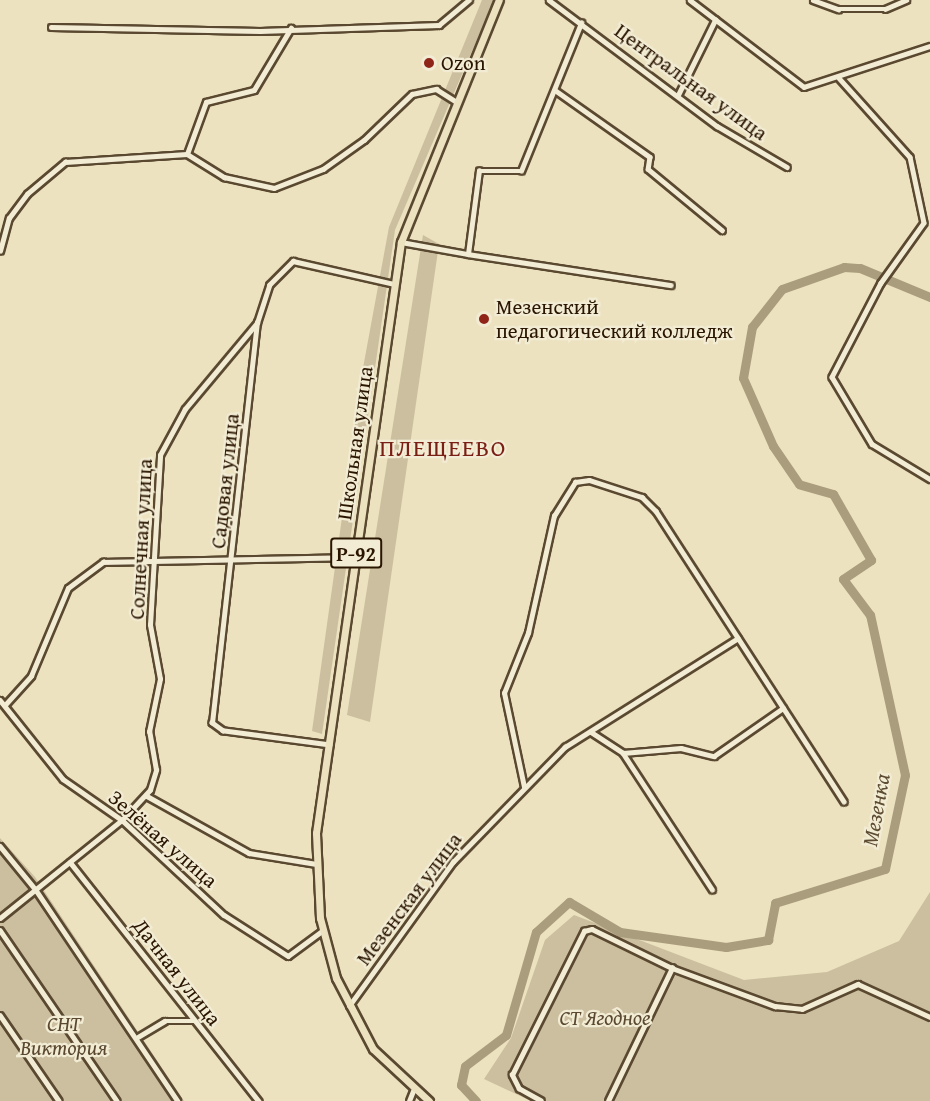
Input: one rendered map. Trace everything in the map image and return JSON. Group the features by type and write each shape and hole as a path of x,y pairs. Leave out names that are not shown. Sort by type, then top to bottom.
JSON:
{"main road":[{"name":"Р-92","path":"401,242 455,101 499,0"},
{"name":"Школьная улица","path":"316,864 330,745 401,242"},
{"name":"Р-92","path":"316,864 322,931 348,1007 373,1049 413,1090 429,1101"}],"street":[{"path":"51,27 291,28 439,25 469,0"},
{"name":"Центральная улица","path":"549,0 717,126 787,167"},
{"path":"690,0 804,87 839,78 930,46"},
{"path":"813,0 838,9 885,9 906,0"},
{"path":"678,95 715,20"},
{"path":"468,254 479,171 521,171 581,23"},
{"path":"187,154 206,102 254,90 291,28"},
{"path":"839,78 910,157 924,223 881,283 832,377 872,444 930,479"},
{"path":"0,250 9,218 21,202 65,162 187,154 224,177 274,188 316,174 364,140 412,94 435,89 455,101"},
{"path":"555,90 650,157 648,169 722,230"},
{"path":"401,242 671,285"},
{"name":"Садовая улица","path":"330,745 223,731 212,723 234,560 257,323 275,276 287,264 300,262 394,284"},
{"name":"Солнечная улица","path":"147,796 156,770 149,732 160,679 150,625 158,474 166,441 185,409 257,323"},
{"path":"524,787 504,693 528,633 554,516 575,483 589,480 642,497 738,638 844,802"},
{"path":"5,705 31,676 71,584 102,562 154,559 356,557"},
{"name":"Мезенская улица","path":"348,1007 453,862 565,747 738,638"},
{"name":"Зелёная улица","path":"0,700 63,779 122,820 224,915 280,954 295,953 322,931"},
{"path":"623,753 681,748 714,756 783,708"},
{"path":"591,732 623,753 712,889"},
{"path":"0,918 122,820 147,796 249,853 316,864"},
{"path":"0,846 36,890 138,1037 178,1101"},
{"name":"Дачная улица","path":"70,862 259,1101"},
{"path":"541,1101 519,1089 512,1075 584,931 592,929 672,968 775,1006 802,1009 858,984 930,1017"},
{"path":"0,930 117,1101"},
{"path":"608,1101 672,968"},
{"path":"0,1015 58,1101"},
{"path":"138,1037 165,1021 194,1021"},
{"path":"409,1101 413,1090"}],"green space":[{"path":"482,0 494,0 395,230 322,734 312,731 363,368 389,227"},
{"path":"423,235 439,244 370,722 347,715"},
{"name":"СНТ Виктория","path":"0,838 35,877 184,1101 0,1101"},
{"name":"СТ Ягодное","path":"930,892 930,1101 531,1101 484,1079 511,1038 545,940 574,915 744,980 827,972 899,941"}],"waterway":[{"name":"Мезенка","path":"476,1101 461,1085 465,1066 506,1035 536,932 569,902 620,932 726,947 768,940 775,903 885,869 905,775 870,615 843,579 871,560 833,494 799,484 773,446 743,378 752,327 782,289 844,267 860,268 930,297"}],"place":[{"name":"Ozon","path":"429,63"},
{"name":"Мезенский педагогический колледж","path":"484,319"}],"district":[{"name":"ПЛЕЩЕЕВО","path":"443,448"}]}
